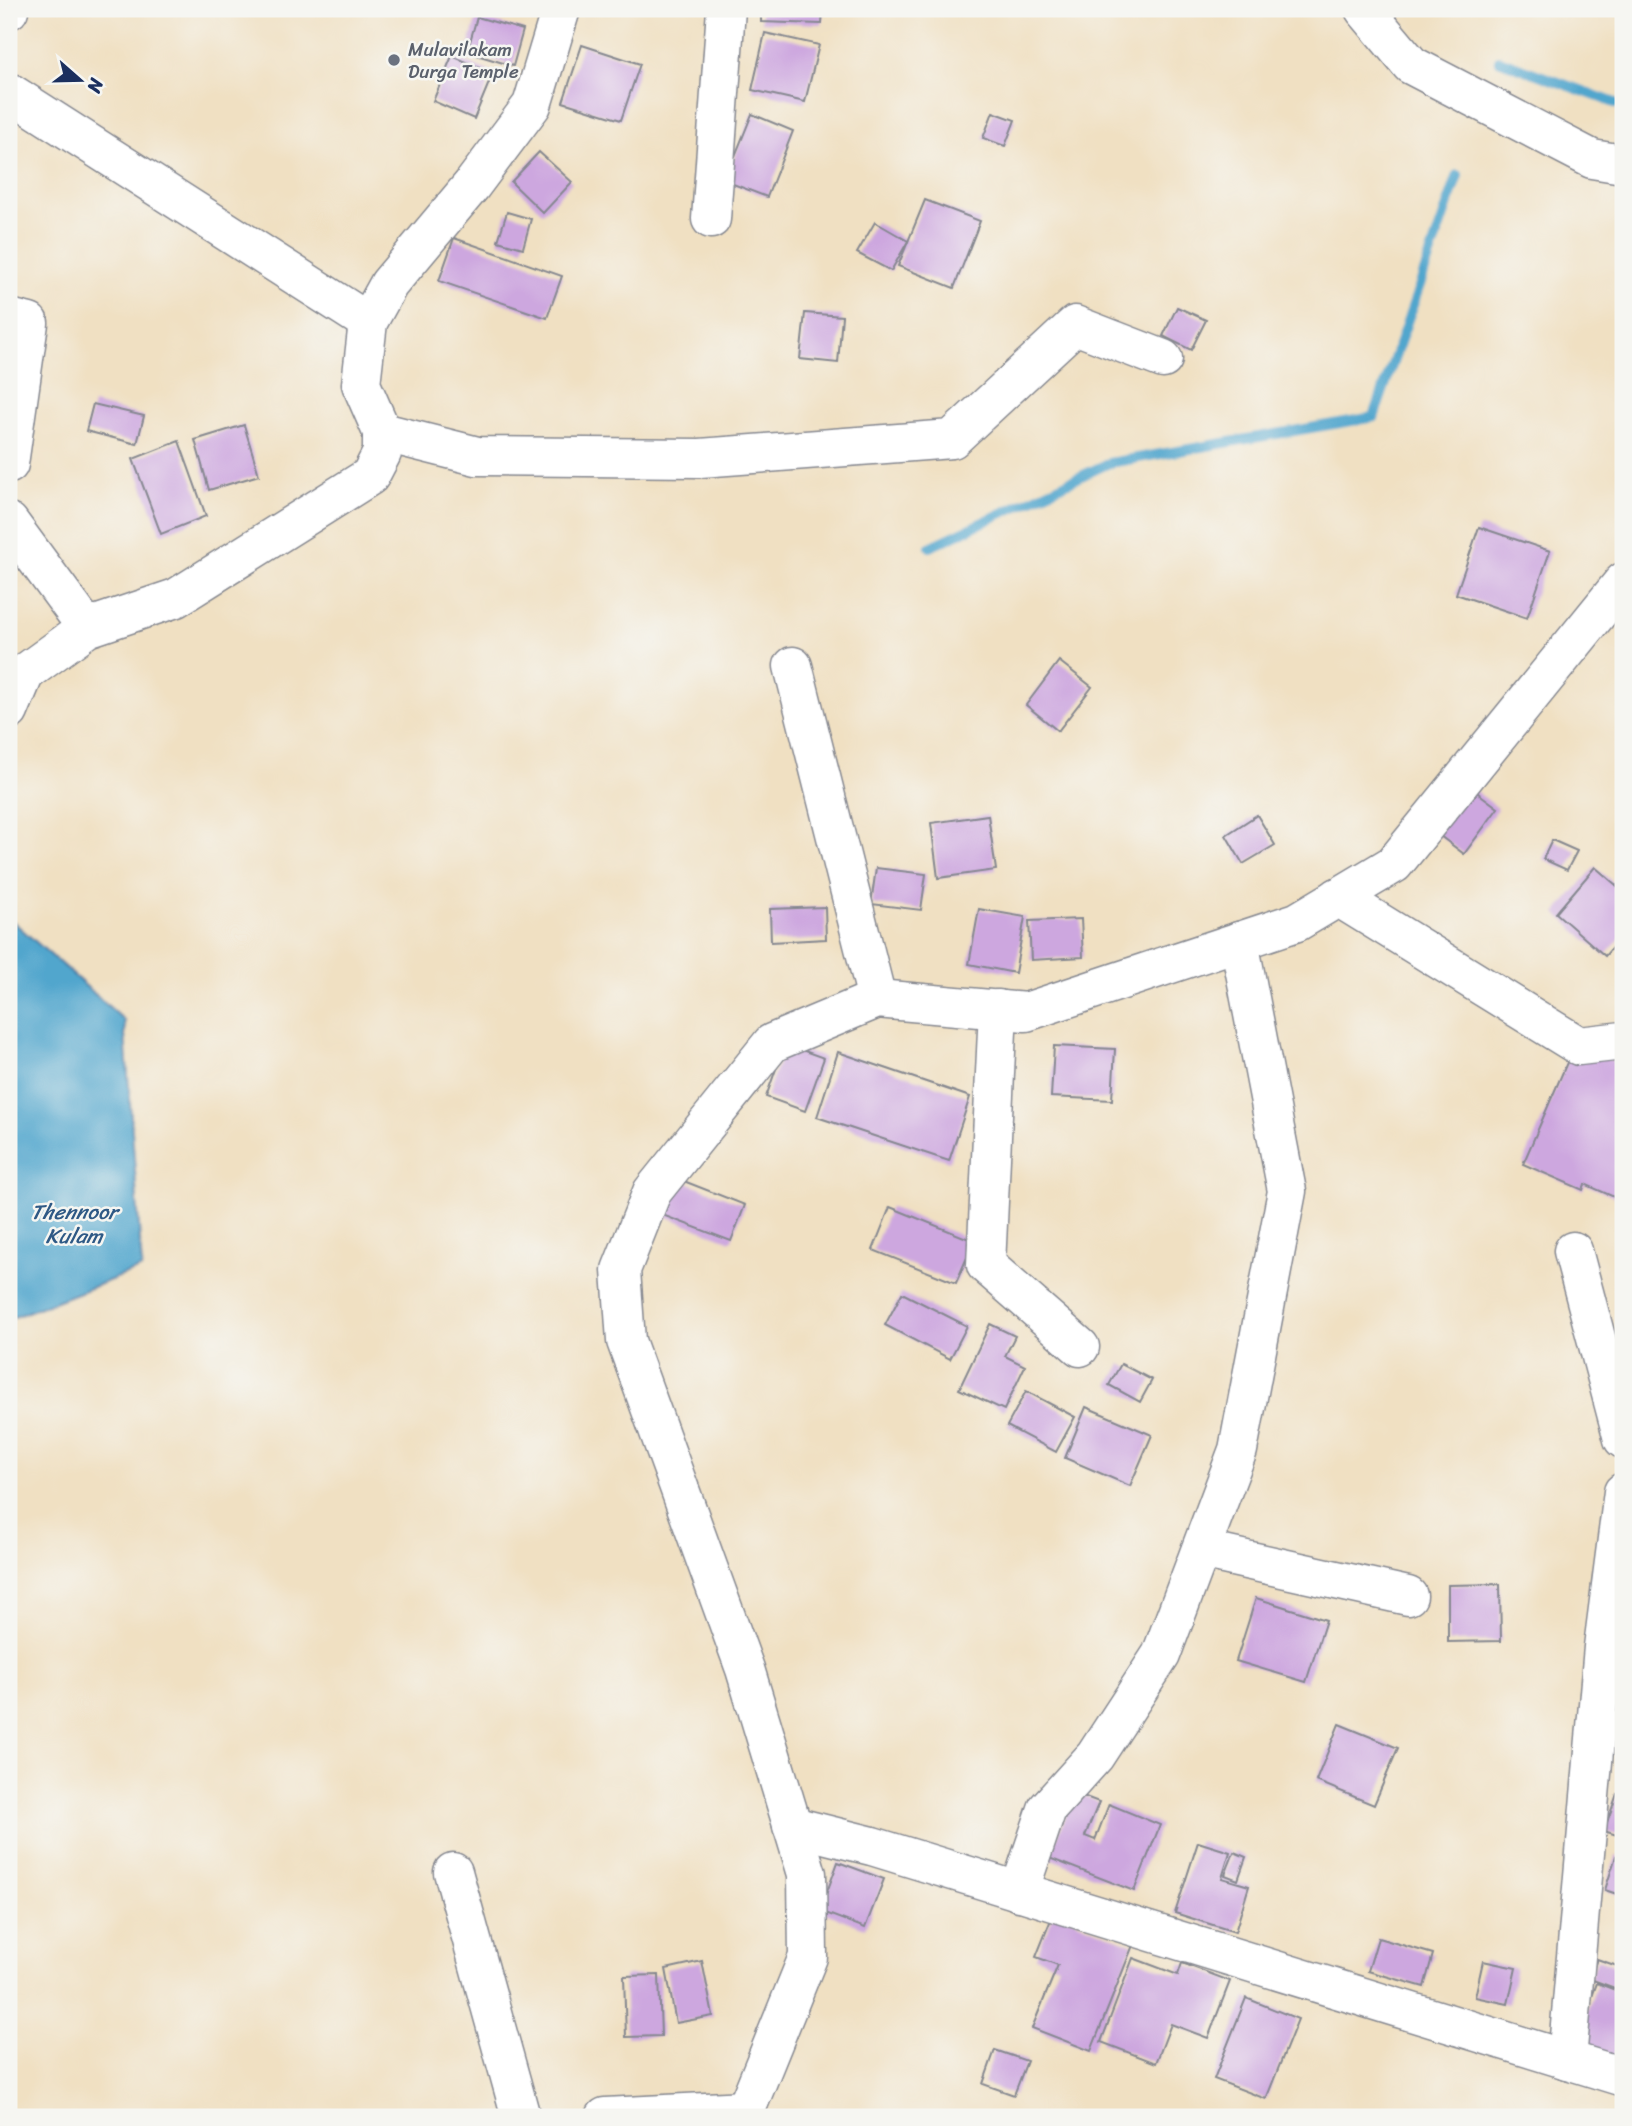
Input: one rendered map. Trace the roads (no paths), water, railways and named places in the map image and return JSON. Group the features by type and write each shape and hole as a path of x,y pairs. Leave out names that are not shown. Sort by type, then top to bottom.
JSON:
{"street":[{"path":"9,711 25,673 87,628 176,598 370,476 382,453 382,432 361,384 368,322 389,284 472,186 531,105 562,9"},
{"path":"711,219 726,9"},
{"path":"1364,9 1411,65 1592,159 1623,164"},
{"path":"9,92 368,322"},
{"path":"9,318 29,323 9,464"},
{"path":"382,432 477,456 700,458 951,439 1075,326 1163,359"},
{"path":"9,522 87,628"},
{"path":"605,2117 746,2114 808,1957 807,1874 745,1669 626,1341 621,1270 652,1192 772,1043 877,999 1026,1012 1297,922 1394,864 1623,582"},
{"path":"793,666 877,999"},
{"path":"1338,897 1579,1046 1623,1041"},
{"path":"1019,1892 1047,1809 1095,1756 1161,1656 1238,1450 1287,1191 1239,941"},
{"path":"998,1009 986,1265 1080,1347"},
{"path":"1573,1251 1623,1440"},
{"path":"1567,2060 1613,1641 1623,1492"},
{"path":"1200,1550 1408,1596"},
{"path":"792,1826 872,1846 1623,2077"},
{"path":"453,1872 521,2117"}],"water":[{"name":"Thennoor Kulam","path":"9,918 124,1020 142,1268 9,1319"}],"waterway":[{"path":"1499,60 1623,106"},
{"path":"930,547 1109,463 1374,417 1458,175"}],"place":[{"name":"Mulavilakam Durga Temple","path":"394,60"}]}
